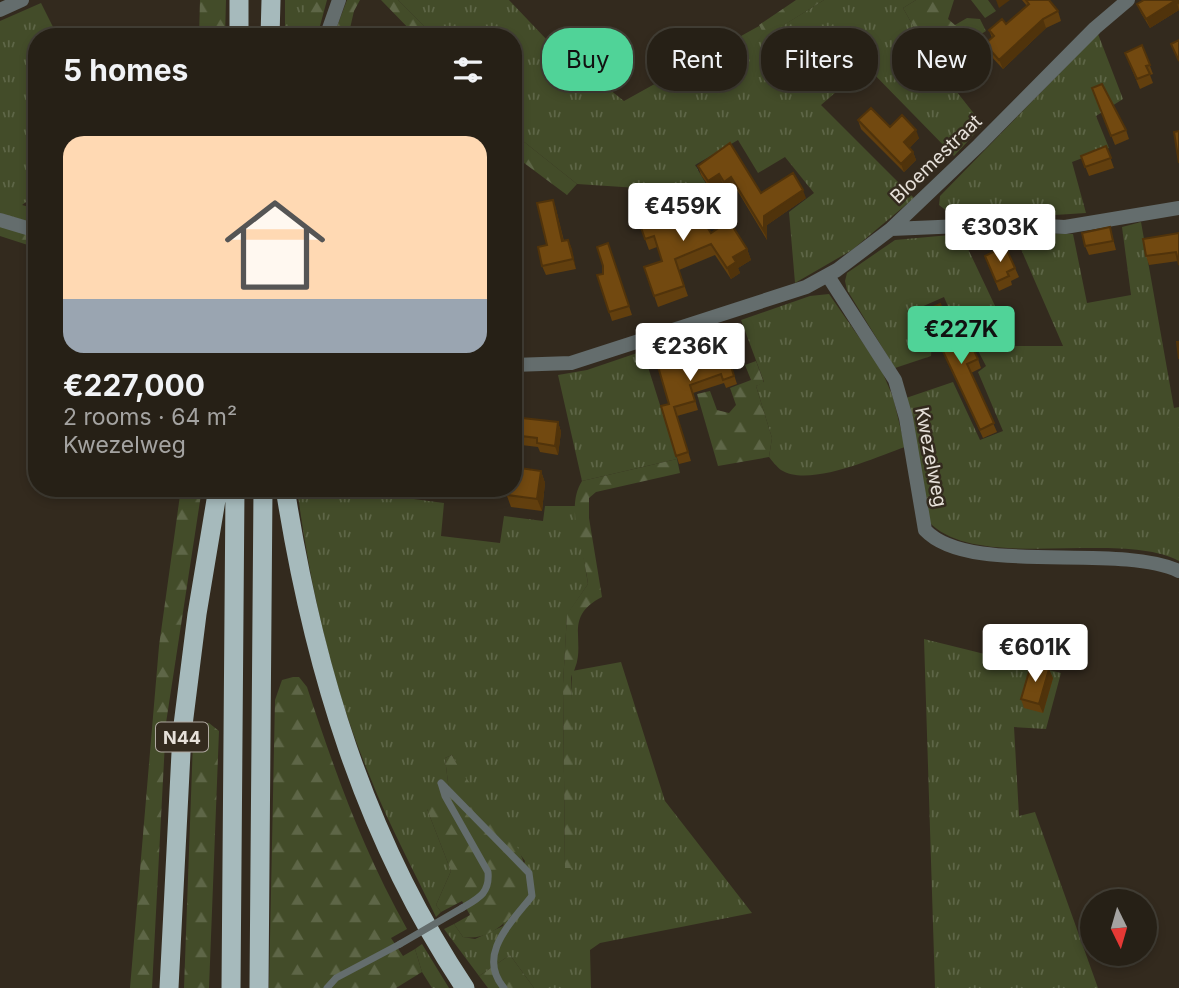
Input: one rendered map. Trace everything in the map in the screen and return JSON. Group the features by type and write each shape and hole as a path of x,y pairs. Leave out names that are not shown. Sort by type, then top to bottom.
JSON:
{"highway":[{"path":"239,0 239,28"},
{"path":"270,28 271,0"},
{"name":"N44","path":"169,988 182,733 197,614 216,497"},
{"path":"231,988 235,497"},
{"path":"259,988 263,497"},
{"path":"287,497 315,643 356,775 401,880 423,922 465,988"}],"street":[{"path":"0,10 22,0"},
{"path":"329,28 339,0"},
{"name":"Bloemestraat","path":"522,365 571,363 596,357 806,287 828,276 891,229 1095,28 1128,0"},
{"path":"891,229 1009,224 1065,226 1179,208"},
{"path":"0,220 28,228"},
{"name":"Kwezelweg","path":"828,276 895,380 906,418 925,530 932,537 952,545 1001,554 1125,558 1159,562 1179,571"}],"lane":[{"path":"327,988 336,978 482,896 489,886 488,872 445,796 441,783 529,873 532,896 498,940 492,963 497,979 504,988"}],"green space":[{"path":"200,0 226,0 225,28 199,28"},
{"path":"285,0 304,0 304,28 285,28"},
{"path":"304,0 327,0 319,28 304,28"},
{"path":"347,0 360,0 350,28 336,28"},
{"path":"381,0 398,0 426,28 408,28"},
{"path":"398,0 509,0 542,35 542,91 611,91 624,101 647,88 647,91 747,91 747,33 759,26 761,91 837,91 821,105 914,198 852,250 795,283 789,212 814,193 785,157 758,173 738,140 695,165 715,199 681,219 668,197 659,193 638,188 577,184 522,140 522,28 426,28"},
{"path":"796,0 824,0 779,28 761,29 759,25"},
{"path":"824,0 916,0 903,8 914,28 892,28 892,91 956,91 983,125 954,156 878,78 878,28 779,28"},
{"path":"916,0 954,0 948,19 955,25 967,18 980,19 984,28 914,28 903,8"},
{"path":"971,0 988,0 996,11 985,18"},
{"path":"41,3 54,28 28,28 28,201 22,205 28,207 28,221 0,213 0,21"},
{"path":"1098,34 1123,99 1096,116 1109,148 1072,162 1086,213 1023,217 952,215 939,205 940,196"},
{"path":"522,140 577,184 567,195 522,161"},
{"path":"1141,222 1174,408 1179,407 1179,561 1153,552 1122,549 1014,548 980,545 951,537 929,522 906,398 953,382 980,440 1003,431 978,372 986,366 974,343 965,346 944,297 919,308 932,341 931,356 895,368 847,290 847,273 895,240 961,234 1014,346 1063,346 1014,233 1073,234 1087,303 1131,295 1122,227"},
{"path":"0,225 28,232 28,245 0,236"},
{"path":"829,294 881,369 893,397 905,447 843,469 793,475 781,470 769,457 772,438 756,386 764,382 741,320 810,296"},
{"path":"643,351 677,459 582,481 558,375 587,370"},
{"path":"756,361 764,383 756,386 772,438 769,457 718,466 697,394 710,391 717,410 729,413 736,405 730,388 751,380 745,365"},
{"path":"677,459 680,473 596,492 589,498 589,518 602,597 590,605 579,621 578,658 571,678 575,868 565,868 563,684 567,614 588,584 575,517 577,492 582,481"},
{"path":"180,497 201,497 166,723 152,988 130,988 159,646"},
{"path":"298,497 398,497 444,503 441,536 500,543 504,516 543,521 545,506 575,506 588,584 567,615 563,684 565,868 572,671 621,662 665,801 752,913 600,943 590,950 591,988 534,988 510,955 479,976 444,929 454,924 463,937 475,939 503,926 525,861 460,772 452,755 445,758 449,791 427,809 451,871 436,905 441,912 436,917 377,795 356,742 324,635"},
{"path":"924,639 1061,673 1046,729 1014,727 1019,816 1035,812 1080,938 1080,966 1090,966 1098,988 935,988"},
{"path":"299,677 307,687 351,811 376,869 407,929 391,938 403,956 415,949 422,972 396,988 269,988 275,700 282,680"},
{"path":"209,723 219,731 209,988 184,988 193,741 198,724"},
{"path":"452,755 463,774 509,833 520,854 526,874 523,895 510,917 483,936 463,937 454,924 470,915 462,901 441,912 436,905 451,871 427,809 431,799 449,791 445,758"},
{"path":"422,944 449,988 432,988 422,972 415,949"},
{"path":"510,955 534,988 488,988 479,976"}],"building":[{"path":"1026,0 1049,0 1058,11 1043,19 999,60 991,51 991,39 994,36 991,28 1002,19 1006,24 1029,4"},
{"path":"1144,0 1176,0 1146,19 1137,4"},
{"path":"1179,40 1179,61 1171,44"},
{"path":"1142,45 1150,65 1146,66 1150,74 1137,79 1125,53"},
{"path":"1102,84 1126,130 1111,136 1092,88"},
{"path":"871,108 890,127 902,115 916,130 904,142 913,152 901,164 858,120"},
{"path":"1179,131 1179,163 1174,132"},
{"path":"730,143 761,193 793,173 803,190 764,216 764,231 731,177 724,182 719,174 708,181 698,166"},
{"path":"1106,146 1111,158 1085,167 1081,156"},
{"path":"553,200 562,241 568,240 573,259 542,266 538,247 547,245 537,203"},
{"path":"665,200 678,219 695,208 711,233 729,221 747,249 733,257 736,262 727,268 711,244 675,259 684,286 654,296 644,267 662,261 654,236 645,239 638,219 647,216 645,206"},
{"path":"1110,227 1113,241 1085,246 1082,233"},
{"path":"1179,233 1179,265 1176,252 1146,256 1143,239"},
{"path":"608,243 629,306 609,312 597,275 603,274 603,266 597,247"},
{"path":"1005,246 1015,268 1007,272 1009,276 996,282 985,256"},
{"path":"940,304 959,346 970,342 978,359 967,364 994,423 980,430 933,330 936,326 928,309"},
{"path":"723,341 734,376 723,380 721,374 690,385 695,401 674,407 688,452 676,456 661,406 669,404 657,363"},
{"path":"522,418 558,422 555,446 537,443 537,438 522,436"},
{"path":"522,468 541,471 537,499 522,497"},
{"path":"1031,665 1049,669 1039,704 1021,699"}]}
